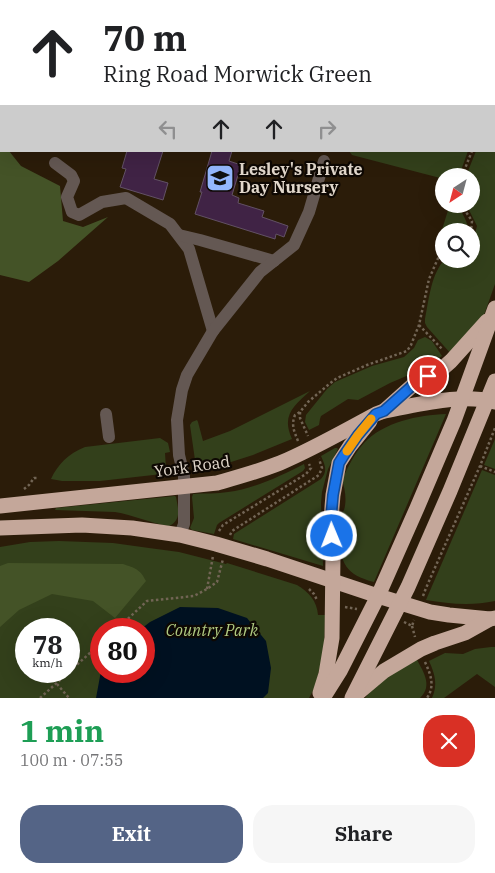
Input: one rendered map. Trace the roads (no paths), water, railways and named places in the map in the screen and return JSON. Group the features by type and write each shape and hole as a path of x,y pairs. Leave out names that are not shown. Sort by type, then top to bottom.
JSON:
{"highway":[{"path":"323,698 340,671 378,596 417,508 462,399 494,312"},
{"path":"319,698 326,674 332,638 332,505 339,463 358,435 380,412 413,385 452,361 494,312"},
{"path":"352,698 400,603 491,401 495,381"},
{"path":"380,412 440,401 462,399 491,401"},
{"name":"York Road","path":"0,506 217,483 277,464 309,450 380,412"},
{"path":"0,528 82,525 132,528 180,536 220,551 332,580 430,612 492,619"},
{"path":"352,698 397,662 435,642 465,633 492,619"}],"lane":[{"path":"180,536 184,524 184,476 179,455 177,420 182,390 187,375 213,331 260,272 294,245 308,212 324,161"},
{"path":"55,162 71,175 74,181 67,197 72,212 79,215 102,202 126,198 170,224 189,249 213,331"},
{"path":"178,235 274,261"},
{"path":"106,414 109,437"}],"water":[{"path":"180,607 218,608 247,618 266,641 271,668 268,693 263,698 96,698 99,683 155,683 155,620"}],"place":[{"name":"Lesley's Private Day Nursery","path":"220,178"}],"park label":[{"name":"Country Park","path":"212,630"}]}
